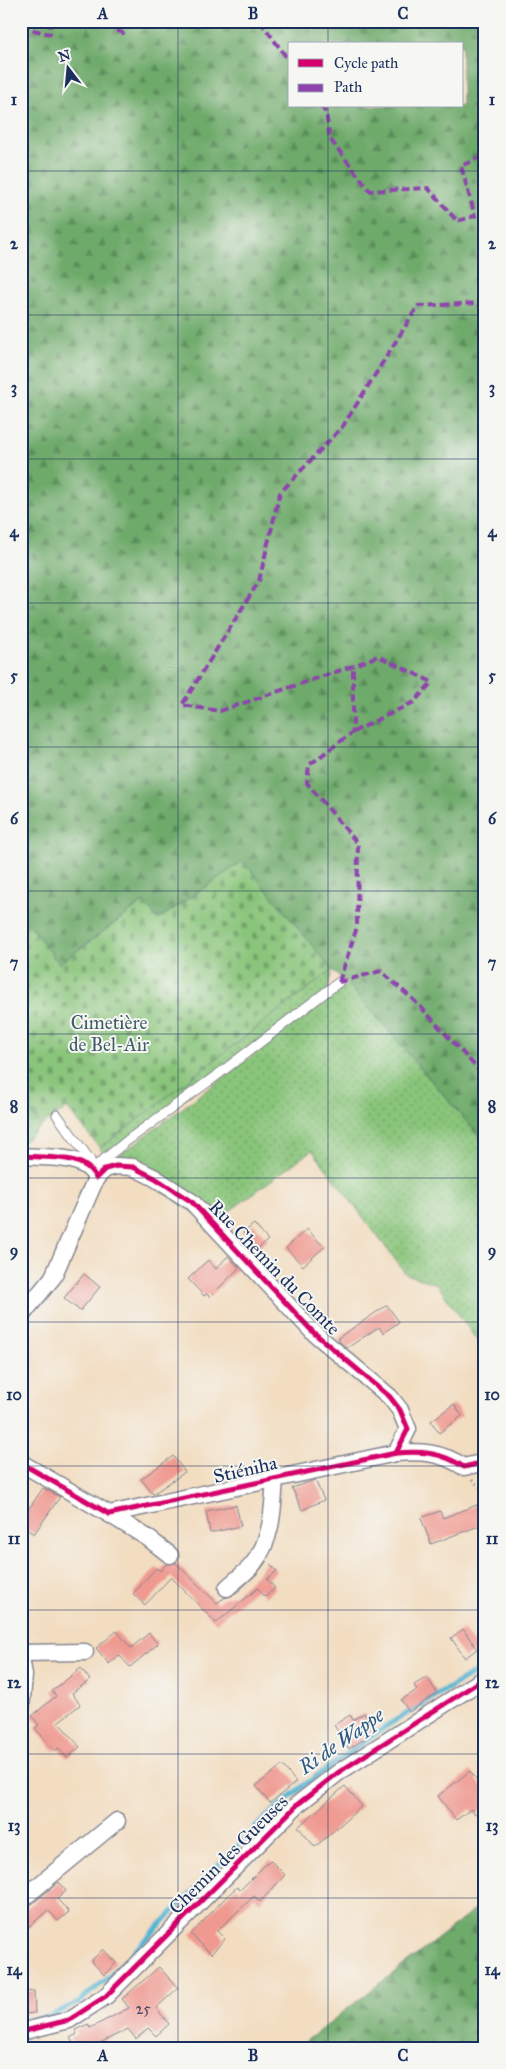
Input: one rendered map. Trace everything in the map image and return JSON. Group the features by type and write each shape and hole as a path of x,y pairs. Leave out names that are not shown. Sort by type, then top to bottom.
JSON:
{"street":[{"path":"21,1156 80,1162 94,1174 53,1277 21,1316"},
{"name":"Rue Chemin du Comte","path":"94,1174 116,1166 133,1168 155,1178 192,1202 313,1332 390,1397 400,1410 408,1429 396,1452"},
{"name":"Stiéniha","path":"109,1514 219,1492 275,1477 396,1452 426,1451 449,1458 464,1467 485,1462"},
{"path":"21,1463 148,1538 170,1555"},
{"name":"Stiéniha","path":"227,1588 253,1565 263,1548 272,1519 275,1477"},
{"path":"21,1652 85,1652"},
{"path":"21,1658 24,1675 21,1709"},
{"name":"Chemin des Gueuses","path":"21,2032 69,2020 106,1996 298,1804 339,1772 485,1678"},
{"path":"21,1900 117,1821"}],"lane":[{"path":"57,1115 90,1160 94,1174 128,1140 220,1073 339,982"}],"green space":[{"path":"21,21 485,21 485,1143 348,984 332,970 243,861 157,920 143,902 59,964 21,914"},
{"name":"Cimetière de Bel-Air","path":"243,861 332,970 100,1148 67,1108 41,1126 25,1105 21,1108 21,914 59,964 144,902 158,920"},
{"path":"332,970 327,991 106,1158 100,1148"},
{"path":"348,984 485,1143 485,1352 437,1284 406,1274 312,1150 212,1224 113,1160"},
{"path":"25,1105 41,1126 21,1144 21,1108"},
{"path":"485,1902 485,2048 297,2048"}],"building":[{"path":"254,1224 268,1240 253,1253 244,1243 248,1239 243,1233"},
{"path":"307,1229 324,1247 303,1266 286,1248"},
{"path":"228,1256 239,1268 210,1297 207,1294 204,1296 188,1279 208,1260 216,1269"},
{"path":"84,1274 100,1287 80,1311 64,1298"},
{"path":"387,1305 399,1322 383,1333 379,1327 347,1348 340,1342 338,1338"},
{"path":"454,1404 462,1416 439,1433 431,1421"},
{"path":"173,1456 185,1472 153,1494 141,1479"},
{"path":"315,1480 324,1500 302,1510 292,1488"},
{"path":"43,1488 60,1497 34,1534 21,1526 21,1520"},
{"path":"236,1505 241,1526 210,1533 206,1511"},
{"path":"477,1505 484,1524 431,1544 421,1518 440,1511 443,1518"},
{"path":"267,1561 277,1571 267,1579 275,1588 265,1597 258,1588 216,1623 171,1577 145,1605 133,1594 156,1568 160,1571 166,1564 176,1563 217,1603 224,1598 234,1595 257,1574"},
{"path":"463,1629 477,1649 465,1658 451,1638"},
{"path":"117,1631 131,1648 149,1633 158,1644 130,1667 119,1655 109,1664 96,1648"},
{"path":"81,1668 90,1680 72,1693 80,1705 58,1722 80,1747 67,1758 58,1748 55,1751 35,1728 39,1725 32,1716 56,1696 52,1691"},
{"path":"427,1677 437,1693 409,1712 401,1700 417,1690 414,1685"},
{"path":"364,1713 376,1731 349,1749 334,1725 350,1715 353,1720"},
{"path":"282,1765 296,1782 270,1803 256,1786"},
{"path":"470,1771 485,1790 485,1807 475,1814 471,1809 456,1820 438,1796"},
{"path":"345,1786 362,1806 315,1847 298,1827"},
{"path":"270,1860 285,1875 260,1902 254,1896 217,1931 225,1939 211,1954 191,1934 227,1896 237,1887 240,1890"},
{"path":"59,1882 66,1891 57,1899 69,1912 58,1921 48,1910 21,1934 21,1910 27,1908"},
{"path":"103,1949 116,1963 104,1975 91,1961"},
{"path":"159,1967 178,1988 156,2008 169,2024 156,2036 148,2028 136,2039 128,2029 98,2044 100,2048 76,2048 70,2038 77,2034 75,2030 88,2024 90,2028 129,2008 122,1999"},
{"path":"34,1991 35,2013 21,2014 21,1992"}],"waterway":[{"name":"Ri de Wappe","path":"21,2022 50,2016 77,2003 107,1979 262,1821 304,1785 388,1725 485,1666"}],"marked path":[{"path":"21,27 50,34 50,21"},
{"path":"94,21 123,33 124,21"},
{"path":"260,21 288,59"},
{"path":"322,108 326,113 330,139 370,191 428,188 457,221 475,216 461,166 485,155"},
{"path":"339,982 357,927 358,844 307,783 309,765 353,732 353,666 220,711 182,705 259,581 280,493 343,426 418,306 485,303"},
{"path":"353,666 378,656 432,682 414,702 353,732"},
{"path":"339,982 381,971 419,1005 485,1077"}],"cycle path":[{"path":"21,1156 63,1158 74,1161 83,1164 91,1170 96,1178 105,1169 116,1166 133,1167 155,1178 192,1202 313,1332 390,1397 400,1410 408,1429 396,1453"},
{"path":"21,1463 109,1514 396,1453 414,1452 439,1455 464,1467 485,1462"},
{"path":"21,2032 69,2020 106,1996 298,1804 339,1772 485,1678"}]}
